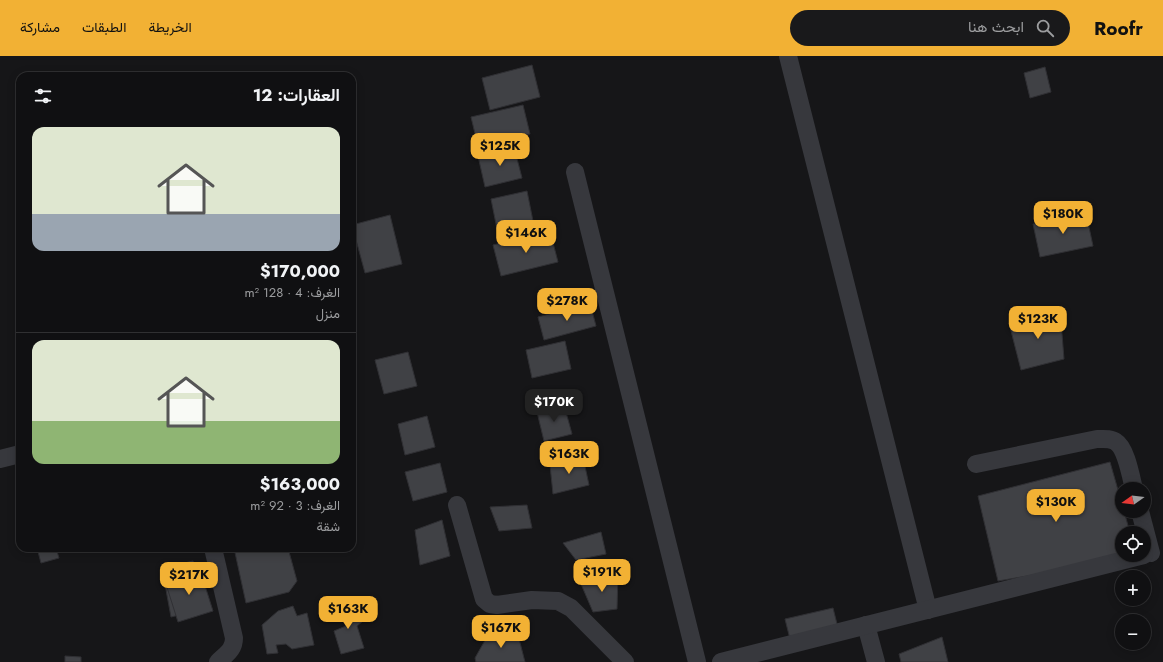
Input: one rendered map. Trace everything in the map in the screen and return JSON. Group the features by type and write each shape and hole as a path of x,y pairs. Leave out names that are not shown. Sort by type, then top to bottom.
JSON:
{"street":[{"path":"788,56 928,610"},
{"path":"575,172 697,662"},
{"path":"976,464 1097,439 1110,439 1117,442 1122,449 1132,482"},
{"path":"0,459 16,455"},
{"path":"457,505 484,599 490,604 497,605 532,600 558,601 576,612 625,662"},
{"path":"214,552 234,638 234,645 230,651 218,662"},
{"path":"721,662 1116,562"},
{"path":"866,625 876,662"}],"building":[{"path":"532,65 540,97 490,110 482,78"},
{"path":"1045,67 1051,92 1030,98 1024,73"},
{"path":"523,105 530,134 478,146 471,117"},
{"path":"514,147 522,178 485,187 478,156"},
{"path":"527,191 534,226 498,234 491,199"},
{"path":"1086,213 1093,246 1040,257 1033,224"},
{"path":"390,215 402,264 365,273 356,240 356,224"},
{"path":"550,231 558,262 501,276 493,245"},
{"path":"590,303 596,326 544,340 538,317"},
{"path":"1060,309 1064,359 1021,370 1009,323"},
{"path":"565,341 571,369 532,378 526,350"},
{"path":"408,352 417,386 384,394 375,360"},
{"path":"564,405 572,434 544,441 537,412"},
{"path":"427,416 435,447 405,455 398,424"},
{"path":"583,457 589,485 553,494 550,465"},
{"path":"1110,462 1116,482 1115,518 1126,518 1128,526 1115,526 1115,561 998,581 978,496"},
{"path":"440,463 447,492 413,501 405,472"},
{"path":"527,505 532,528 499,531 490,507"},
{"path":"442,520 450,556 420,565 415,530"},
{"path":"601,532 606,554 576,560 563,543"},
{"path":"38,552 57,552 59,558 41,563"},
{"path":"235,552 289,552 297,581 289,592 246,603"},
{"path":"193,561 204,609 171,617 162,568"},
{"path":"200,570 213,611 178,622 165,581"},
{"path":"618,573 617,609 593,612 581,584"},
{"path":"293,606 297,616 307,613 314,645 292,649 286,644 276,645 278,653 267,654 262,625 278,611"},
{"path":"345,606 348,614 358,610 363,621 357,626 364,648 341,654 334,631 346,626 339,614 330,616 330,608"},
{"path":"833,608 839,632 791,643 785,619"},
{"path":"517,631 525,662 476,662 475,658 488,635"},
{"path":"942,637 948,662 901,662 899,654"},
{"path":"65,656 81,657 81,662 65,662"}]}
